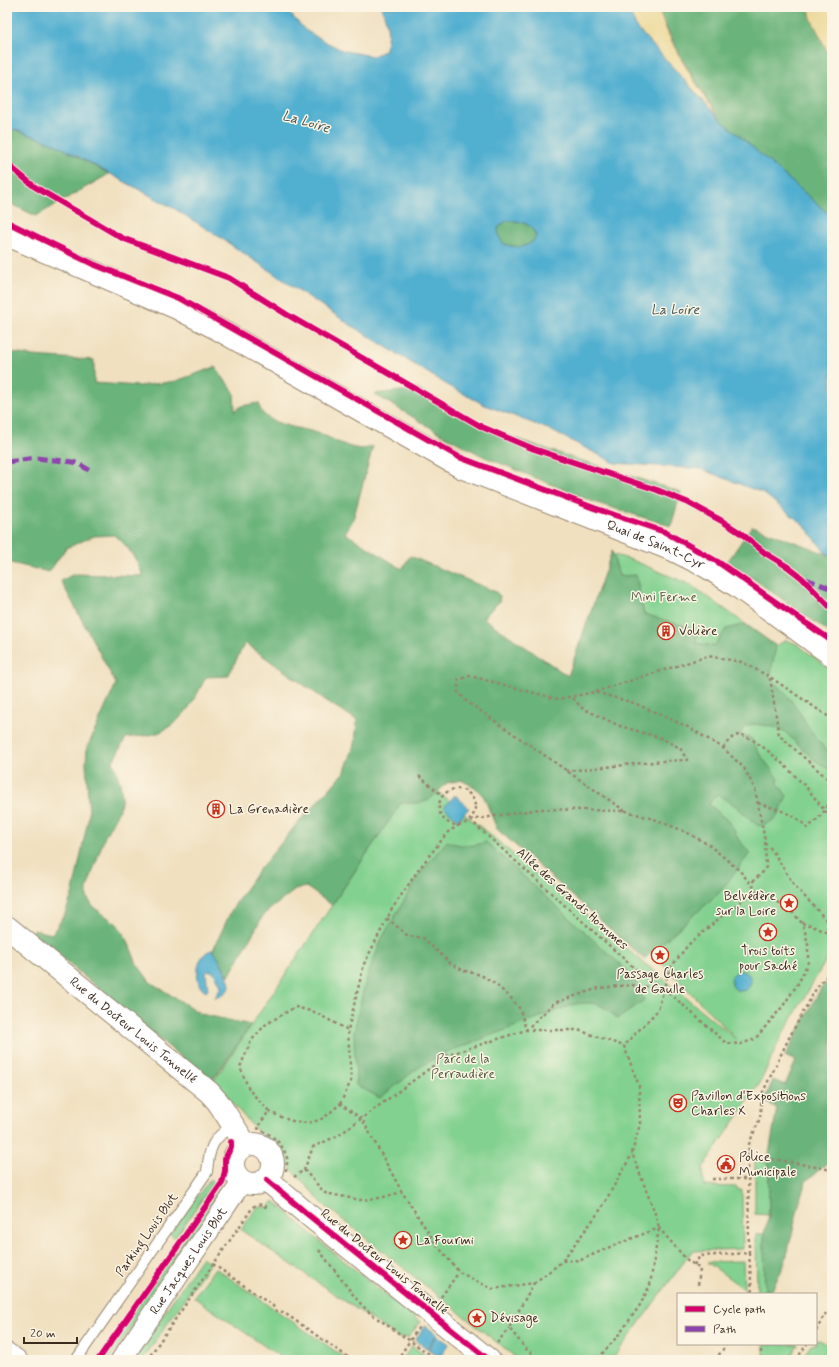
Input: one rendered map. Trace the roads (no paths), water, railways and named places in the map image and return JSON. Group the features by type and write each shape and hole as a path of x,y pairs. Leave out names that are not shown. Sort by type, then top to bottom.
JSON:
{"main road":[{"name":"Quai de Saint-Cyr","path":"7,235 177,308 216,328 461,467 673,550 707,567 737,586 832,655"},
{"name":"Rue du Docteur Louis Tonnellé","path":"7,927 209,1092 218,1102 246,1145"},
{"path":"257,1144 268,1150 271,1156 273,1168 267,1180 255,1185 242,1182 237,1177 233,1163 234,1156 238,1150 246,1145 257,1144"},
{"name":"Rue du Docteur Louis Tonnellé","path":"267,1180 489,1360"}],"street":[{"name":"Rue Jacques Louis Blot","path":"121,1360 242,1182"},
{"path":"7,1353 17,1360"}],"lane":[{"name":"Parking Louis Blot","path":"76,1360 207,1172 208,1155 214,1142 223,1132 233,1125"}],"water":[{"name":"La Loire","path":"7,7 284,7 305,30 322,40 344,51 373,56 384,51 388,34 387,24 381,7 628,7 636,27 719,118 832,217 832,556 825,552 804,525 763,493 701,469 615,463 548,429 485,405 449,386 349,324 175,209 53,143 7,127","holes":["506,221 525,223 532,228 536,237 533,241 526,246 517,247 504,244 499,237 498,228"]},
{"path":"455,795 469,808 458,820 444,807"},
{"path":"213,950 227,974 230,984 230,988 222,995 215,998 221,986 216,976 212,971 208,971 206,973 208,990 206,992 202,989 199,983 198,976 198,969 203,956 207,952"},
{"path":"741,971 748,974 751,981 748,988 741,991 734,988 731,981 734,974"},
{"path":"425,1326 437,1334 427,1348 415,1340"},
{"path":"437,1335 449,1344 440,1357 428,1349"}],"place":[{"name":"Volière","path":"666,631"},
{"name":"La Grenadière","path":"216,809"},
{"name":"Belvédère sur la Loire","path":"789,903"},
{"name":"Trois toits pour Saché","path":"768,932"},
{"name":"Passage Charles de Gaulle","path":"660,955"},
{"name":"Pavillon d'Expositions Charles X","path":"678,1103"},
{"name":"Police Municipale","path":"726,1164"},
{"name":"La Fourmi","path":"403,1240"},
{"name":"Dévisage","path":"477,1318"}],"park label":[{"name":"Mini Ferme","path":"664,597"},
{"name":"Parc de la Perraudière","path":"463,1066"}]}
